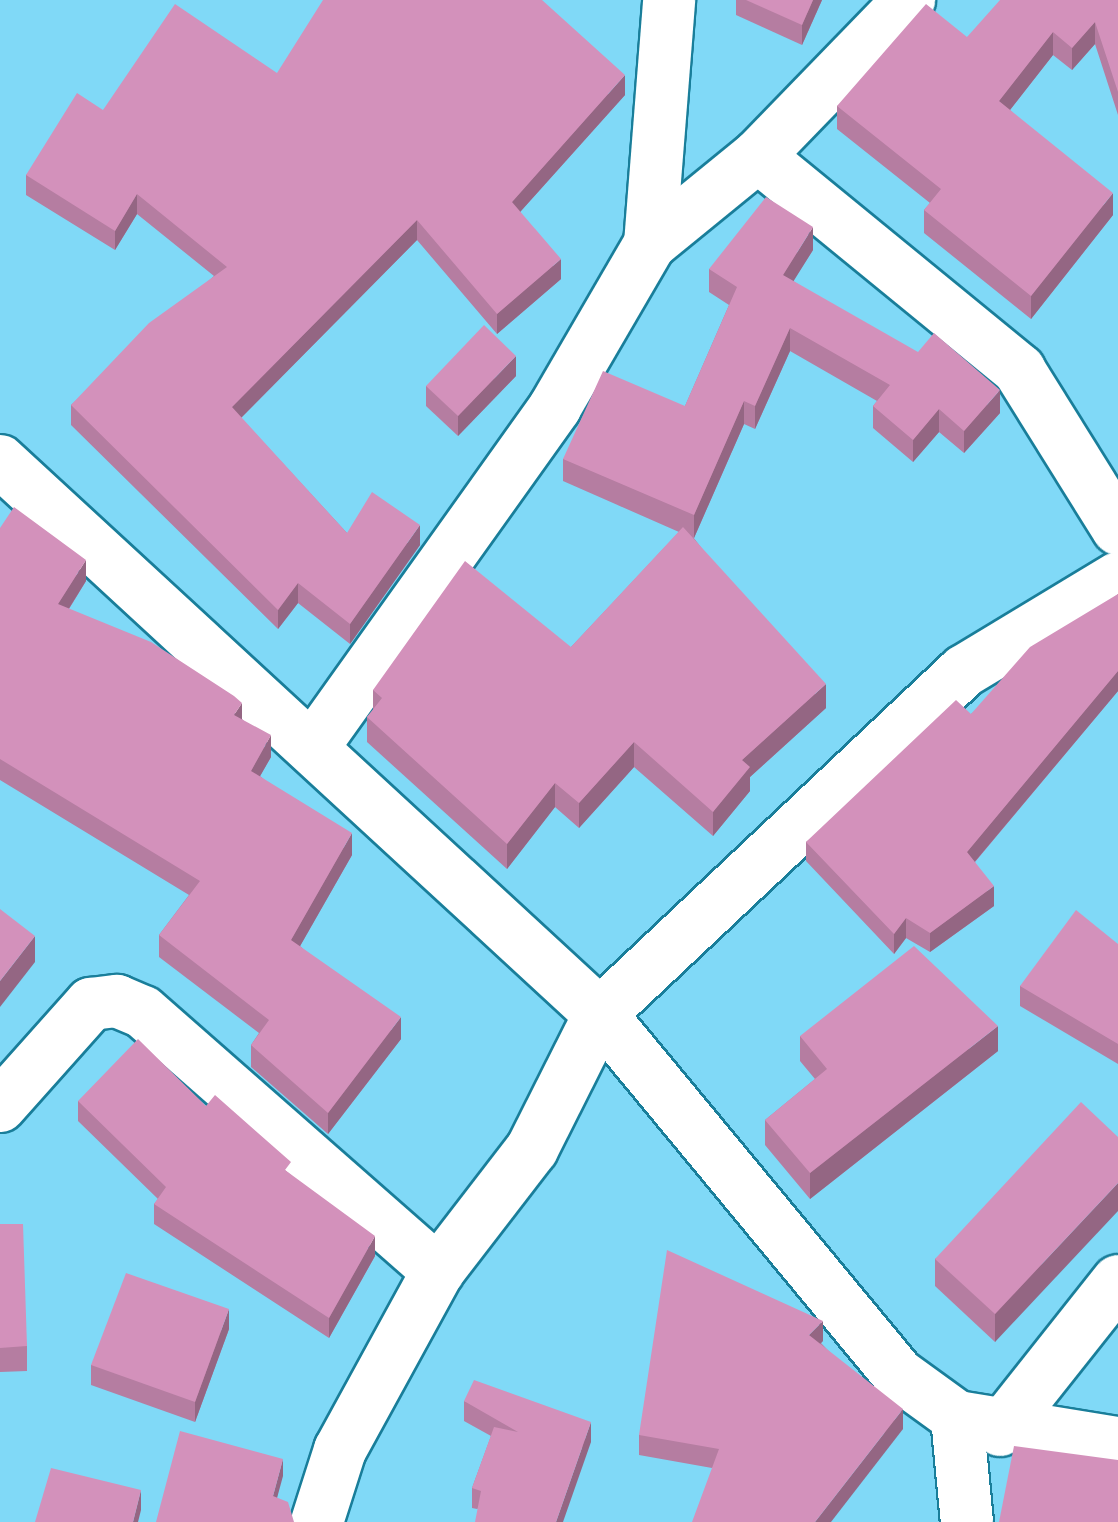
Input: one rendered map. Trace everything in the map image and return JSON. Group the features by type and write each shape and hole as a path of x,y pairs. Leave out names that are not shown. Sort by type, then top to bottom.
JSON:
{"street":[{"path":"650,244 669,0"},
{"path":"316,744 555,407 650,244 758,156 909,0"},
{"path":"758,156 1019,370 1118,529"},
{"path":"0,461 316,744 600,1014 899,1376 978,1423 1118,1444"},
{"path":"317,1522 340,1450 438,1271 532,1149 600,1014 964,672 1118,578"},
{"path":"0,1106 91,1004 117,1001 143,1012 438,1271"},
{"path":"967,1522 978,1423 1118,1281"}],"building":[{"path":"323,0 542,0 625,75 512,202 561,259 497,314 417,220 232,407 347,533 372,492 420,525 350,624 298,583 278,610 71,405 149,323 227,267 137,194 115,231 26,175 77,93 103,110 175,4 277,73"},
{"path":"746,0 813,0 802,25"},
{"path":"1000,0 1118,0 1118,92 1095,22 1072,48 1053,32 999,101 1113,193 1031,296 924,210 941,189 837,106 926,4 967,37"},
{"path":"766,197 813,227 783,275 918,352 934,333 1000,390 964,431 939,409 913,440 873,406 890,385 790,328 755,406 744,401 694,515 563,459 603,371 685,406 737,287 709,269"},
{"path":"484,325 516,356 458,416 426,386"},
{"path":"14,507 86,560 58,604 151,642 234,696 242,703 234,715 271,735 251,771 352,833 291,940 401,1017 328,1113 251,1045 269,1020 159,935 200,881 0,759 0,528"},
{"path":"683,527 826,684 742,760 750,767 713,812 634,742 579,803 555,783 507,844 367,717 382,698 373,690 465,561 571,647"},
{"path":"1118,594 1118,671 967,852 994,886 930,933 906,918 894,934 806,842 956,700 971,714 1030,647"},
{"path":"0,909 35,936 0,981"},
{"path":"1076,910 1118,944 1118,1044 1020,986"},
{"path":"914,946 998,1026 810,1173 765,1120 827,1069 800,1036"},
{"path":"138,1039 206,1106 215,1095 291,1162 285,1170 375,1236 329,1318 154,1204 166,1187 78,1101"},
{"path":"1081,1102 1118,1137 1118,1183 995,1314 935,1259"},
{"path":"0,1224 23,1224 27,1346 0,1348"},
{"path":"667,1250 823,1321 809,1335 903,1409 815,1522 692,1522 719,1449 639,1435"},
{"path":"126,1273 229,1309 195,1402 91,1365"},
{"path":"474,1380 591,1422 556,1522 475,1522 481,1491 472,1488 494,1427 518,1432 464,1401"},
{"path":"180,1431 283,1459 273,1496 288,1502 294,1522 156,1522"},
{"path":"1014,1446 1118,1460 1118,1522 999,1522"},
{"path":"51,1468 141,1490 133,1522 35,1522"}]}
